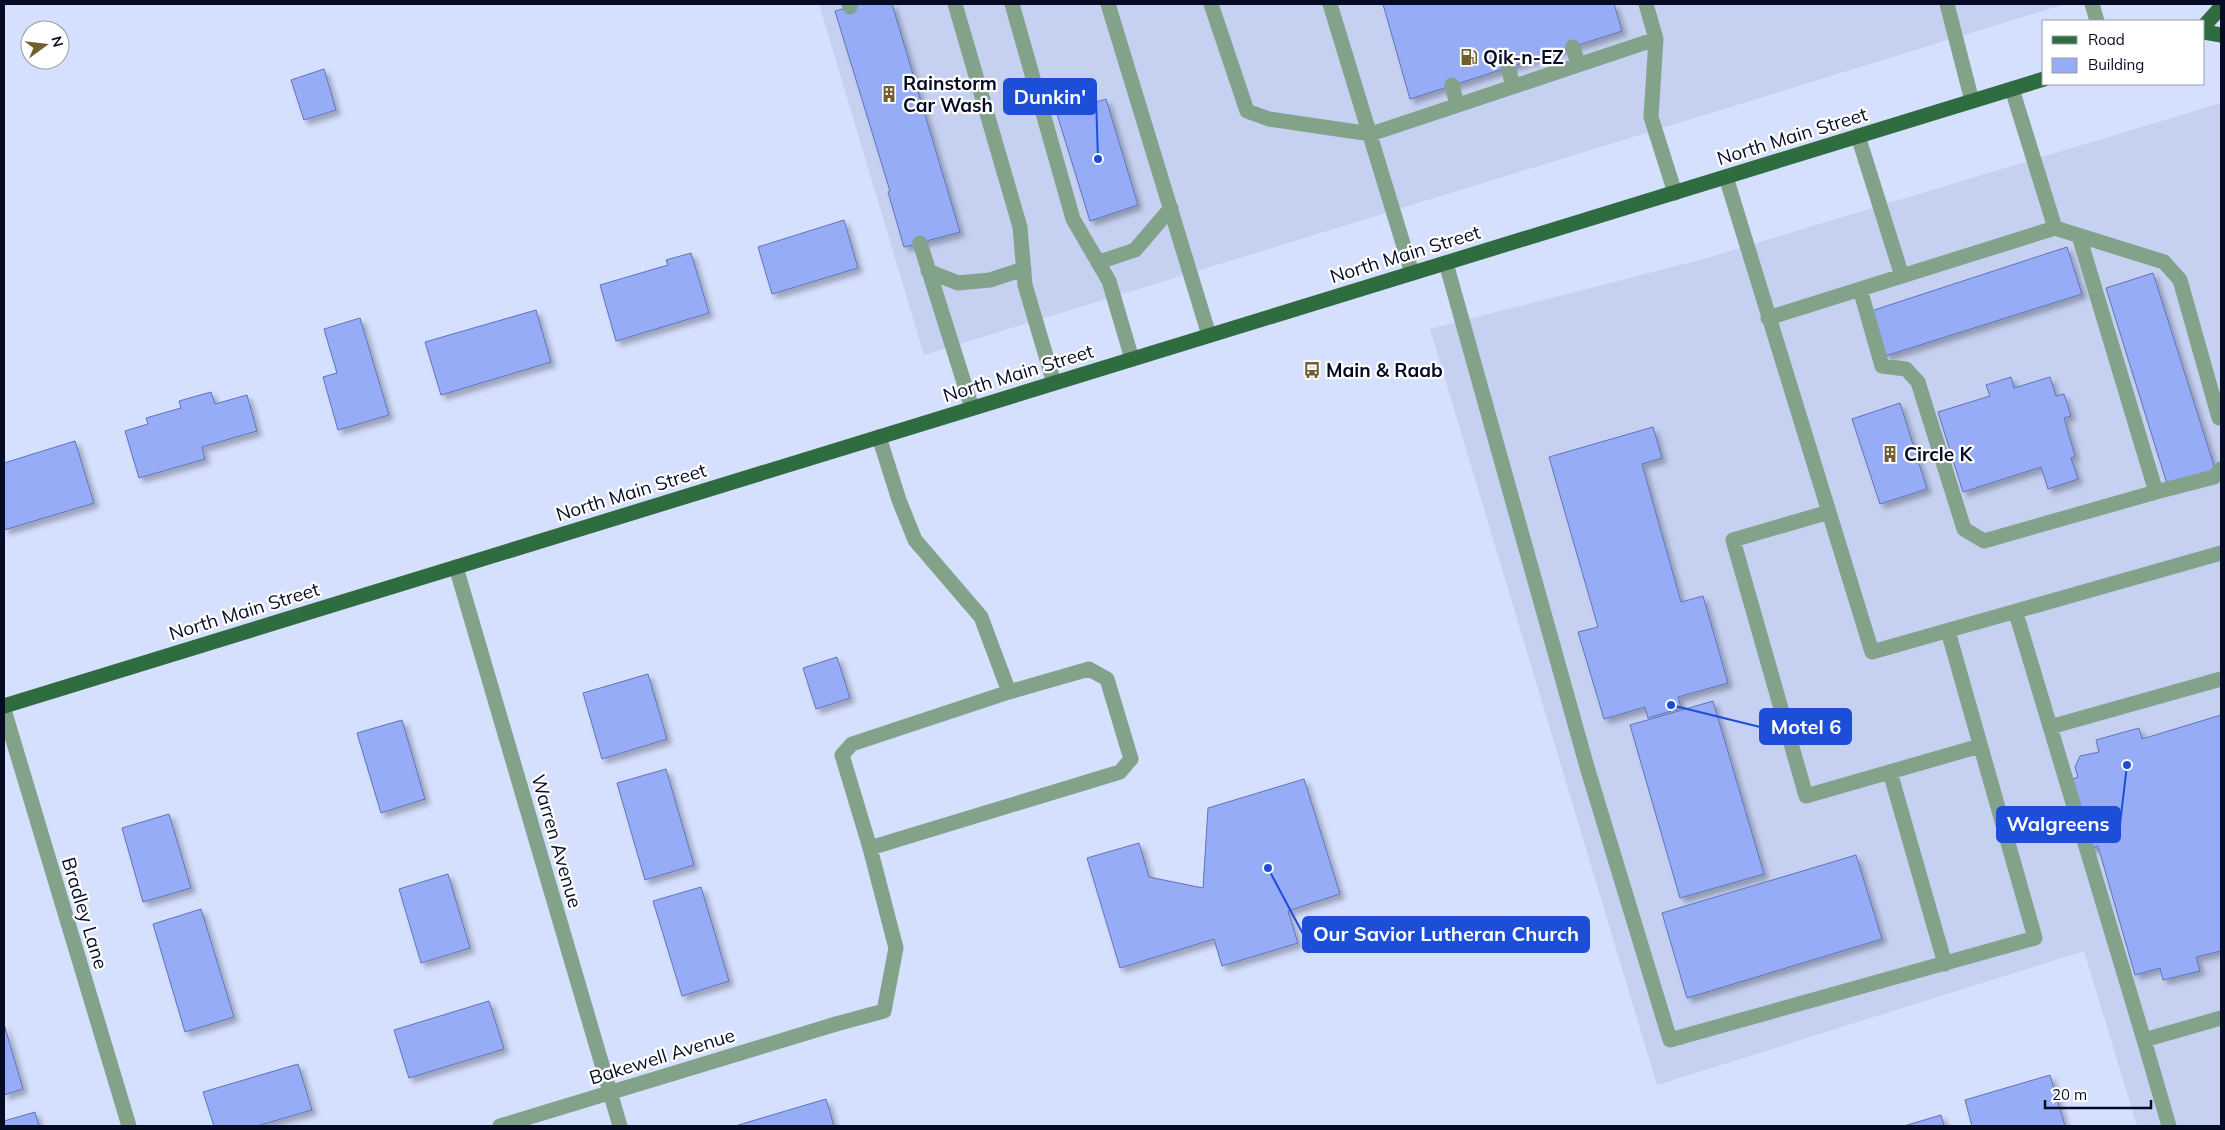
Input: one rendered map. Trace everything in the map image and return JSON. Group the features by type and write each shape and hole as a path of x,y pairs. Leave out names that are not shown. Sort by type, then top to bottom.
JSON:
{"main road":[{"path":"2205,25 2221,6"},
{"path":"2205,32 2221,35"},
{"name":"North Main Street","path":"4,706 2042,80"}],"street":[{"path":"955,4 1020,227 1025,285 1054,383"},
{"path":"1012,4 1074,219 1109,281 1132,359"},
{"path":"1108,4 1172,208 1209,335"},
{"path":"1211,4 1247,111 1269,118 1371,134 1656,38"},
{"path":"1330,4 1412,273"},
{"path":"1646,4 1656,38 1652,117 1676,193"},
{"path":"1947,4 1972,101"},
{"path":"2092,4 2097,20"},
{"path":"1573,47 1578,65"},
{"path":"1508,67 1514,86"},
{"path":"1452,85 1457,105"},
{"path":"2012,89 2055,228"},
{"path":"1858,136 1902,276"},
{"path":"1726,177 1872,652 2016,613 2221,553"},
{"path":"1099,262 1134,250 1172,208"},
{"path":"1768,318 2055,228 2164,262 2180,280 2221,421"},
{"path":"2079,236 2156,492"},
{"path":"920,243 972,408"},
{"path":"1446,263 1584,758 1670,1040 2036,938 1948,631"},
{"path":"928,270 958,283 990,280 1024,269"},
{"path":"1860,289 1882,366 1906,368 1918,382 1964,529 1984,541 2214,477 2221,469"},
{"path":"878,437 898,500 915,540 981,618 1009,692"},
{"path":"1829,512 1733,540 1806,796 1980,746"},
{"name":"Warren Avenue","path":"456,567 620,1126"},
{"path":"2016,613 2169,1126"},
{"path":"1090,669 1107,679 1130,758 1120,772 870,848 842,756 852,744 1009,692 1090,669"},
{"path":"2050,727 2221,679"},
{"name":"Bradley Lane","path":"4,710 129,1126"},
{"path":"1890,772 1945,964"},
{"name":"Bakewell Avenue","path":"500,1126 884,1011 896,948 870,848"},
{"path":"2144,1040 2221,1018"}],"shaded area":[{"path":"819,4 2065,4 924,355"},
{"path":"2221,103 2221,1126 2137,1126 2084,951 1657,1085 1430,329 1700,260"}],"building":[{"name":"Rainstorm Car Wash","path":"861,4 892,4 960,232 904,247 888,192 890,191 835,11"},
{"name":"Qik-n-EZ","path":"1383,4 1614,4 1622,31 1410,99"},
{"path":"324,69 336,110 304,120 291,80"},
{"path":"1106,99 1138,205 1090,221 1057,114"},
{"path":"844,220 858,268 772,294 758,247"},
{"path":"2067,247 2082,294 1885,356 1871,311"},
{"path":"691,253 709,313 616,341 600,285 668,265 666,260"},
{"path":"2153,273 2216,472 2168,487 2106,288"},
{"path":"536,310 551,362 441,395 425,342"},
{"path":"360,318 389,415 338,430 323,377 337,373 324,329"},
{"name":"Circle K","path":"2011,377 2014,388 2050,377 2056,396 2064,394 2071,416 2064,418 2075,456 2071,458 2078,479 2048,489 2041,467 1963,492 1938,412 1990,396 1986,385"},
{"path":"211,392 215,404 247,395 257,431 202,447 205,459 139,478 125,431 148,424 146,418 181,408 179,401"},
{"name":"Circle K","path":"1900,403 1927,489 1880,504 1852,419"},
{"path":"1653,427 1662,458 1642,464 1681,602 1703,596 1728,683 1678,697 1681,708 1648,718 1645,707 1604,719 1578,632 1598,627 1549,457"},
{"path":"75,441 94,503 4,530 4,463"},
{"path":"837,657 850,698 816,709 803,668"},
{"path":"648,674 667,739 602,759 583,693"},
{"path":"1713,701 1764,874 1680,898 1630,725"},
{"path":"2221,715 2221,951 2196,957 2200,971 2163,980 2160,968 2135,975 2098,846 2090,849 2070,780 2078,777 2075,767 2080,756 2099,752 2096,740 2139,728 2142,739"},
{"path":"402,720 425,799 381,813 357,733"},
{"path":"666,769 694,865 645,880 617,783"},
{"path":"1304,779 1340,894 1288,911 1298,943 1222,966 1214,939 1120,968 1087,858 1139,843 1149,877 1203,888 1208,808"},
{"path":"169,814 191,888 143,902 122,828"},
{"path":"1856,855 1882,939 1687,998 1662,913"},
{"path":"448,874 470,948 421,963 399,889"},
{"path":"701,887 729,981 682,996 653,901"},
{"path":"201,909 234,1017 185,1032 153,924"},
{"path":"489,1001 504,1049 409,1078 394,1030"},
{"path":"4,1024 23,1089 4,1095"},
{"path":"298,1064 312,1110 257,1126 214,1126 203,1092"},
{"path":"2050,1075 2065,1126 1972,1126 1965,1100"},
{"path":"826,1099 834,1126 735,1126"},
{"path":"35,1112 39,1126 4,1126 4,1121"},
{"path":"1941,1115 1944,1126 1904,1126"}],"place":[{"name":"Qik-n-EZ","path":"1469,57"},
{"name":"Rainstorm Car Wash","path":"889,94"},
{"name":"Dunkin'","path":"1098,159"},
{"name":"Main & Raab","path":"1312,370"},
{"name":"Circle K","path":"1890,454"},
{"name":"Motel 6","path":"1671,705"},
{"name":"Walgreens","path":"2127,765"},
{"name":"Our Savior Lutheran Church","path":"1268,868"}]}
